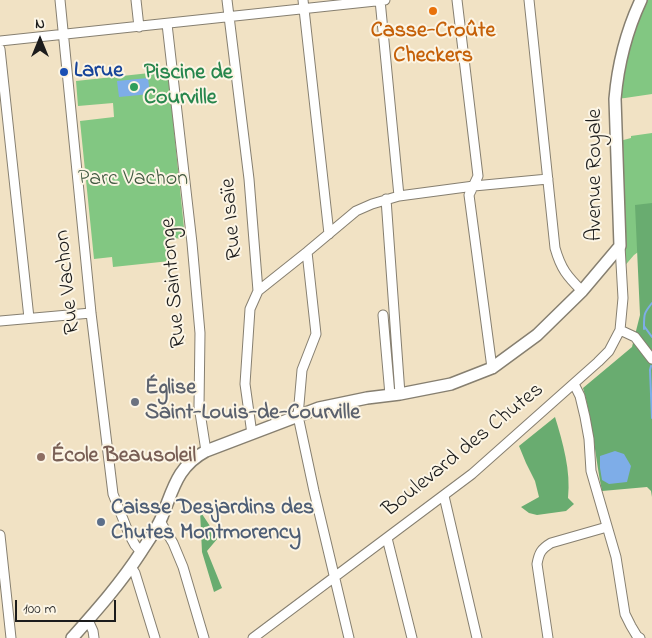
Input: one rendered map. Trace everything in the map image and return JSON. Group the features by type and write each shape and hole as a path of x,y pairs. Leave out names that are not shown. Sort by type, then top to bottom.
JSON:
{"main road":[{"name":"Avenue Royale","path":"72,638 131,567 160,522 175,483 194,457 319,408 451,384 492,368 537,335 582,291 620,246 616,92 624,44 637,1"}],"street":[{"name":"Rue Vachon","path":"60,0 91,313 113,494 129,534 141,552"},
{"path":"136,0 140,26"},
{"name":"Rue Isaïe","path":"227,0 249,179 258,291 250,309 245,384 252,434"},
{"path":"0,41 229,17 303,4 381,0 400,196"},
{"path":"457,0 478,176 469,195 492,368"},
{"path":"529,0 555,248 559,262 566,274 582,291"},
{"path":"303,4 329,234"},
{"name":"Rue Saintonge","path":"167,24 192,243 199,324 199,406 206,451"},
{"path":"0,50 29,318"},
{"path":"258,291 356,211 372,204 400,196 548,179"},
{"path":"386,200 395,395"},
{"name":"Boulevard des Chutes","path":"252,638 267,633 334,577 472,474 609,351 620,330 623,298 620,246"},
{"path":"307,252 316,334 302,370 298,416 349,638"},
{"path":"0,320 91,313"},
{"path":"383,315 395,395"},
{"path":"620,330 635,338 652,359"},
{"path":"574,384 580,396 585,417 589,439 591,471 616,557 625,614 640,638"},
{"path":"444,496 477,638"},
{"path":"160,522 173,543 183,567 204,638"},
{"path":"548,638 537,564 539,554 543,548 551,544 607,527"},
{"path":"0,535 11,638"},
{"path":"387,538 412,638"},
{"path":"131,567 135,573 155,638"},
{"path":"88,620 94,638"}],"green space":[{"path":"641,0 652,0 652,94 615,99"},
{"name":"Parc Vachon","path":"168,71 185,238 168,239 170,261 113,267 112,257 94,259 80,121 114,117 113,103 78,106 76,81"},
{"path":"652,133 652,242 634,255 622,269 616,142 631,138 631,136"},
{"path":"652,203 652,497 651,491 647,487 602,491 583,388 632,347 640,315 635,205"},
{"path":"555,417 567,467 568,498 574,504 566,511 537,515 529,513 521,507 539,497 535,481 519,446"},
{"path":"200,511 218,538 207,551 222,588 214,592 202,552"}],"water":[{"name":"Piscine de Courville","path":"148,78 150,94 119,97 117,81"},
{"path":"615,451 624,454 631,466 627,482 609,484 602,480 600,456"}],"waterway":[{"path":"644,326 645,314 652,303"},
{"path":"644,329 644,326 652,337"},
{"path":"651,366 652,418"}],"place":[{"name":"Casse-Croûte Checkers","path":"433,11"},
{"name":"Larue","path":"64,72"},
{"name":"Piscine de Courville","path":"134,87"},
{"name":"Église Saint-Louis-de-Courville","path":"135,402"},
{"name":"École Beausoleil","path":"41,457"},
{"name":"Caisse Desjardins des Chutes Montmorency","path":"101,522"}]}
